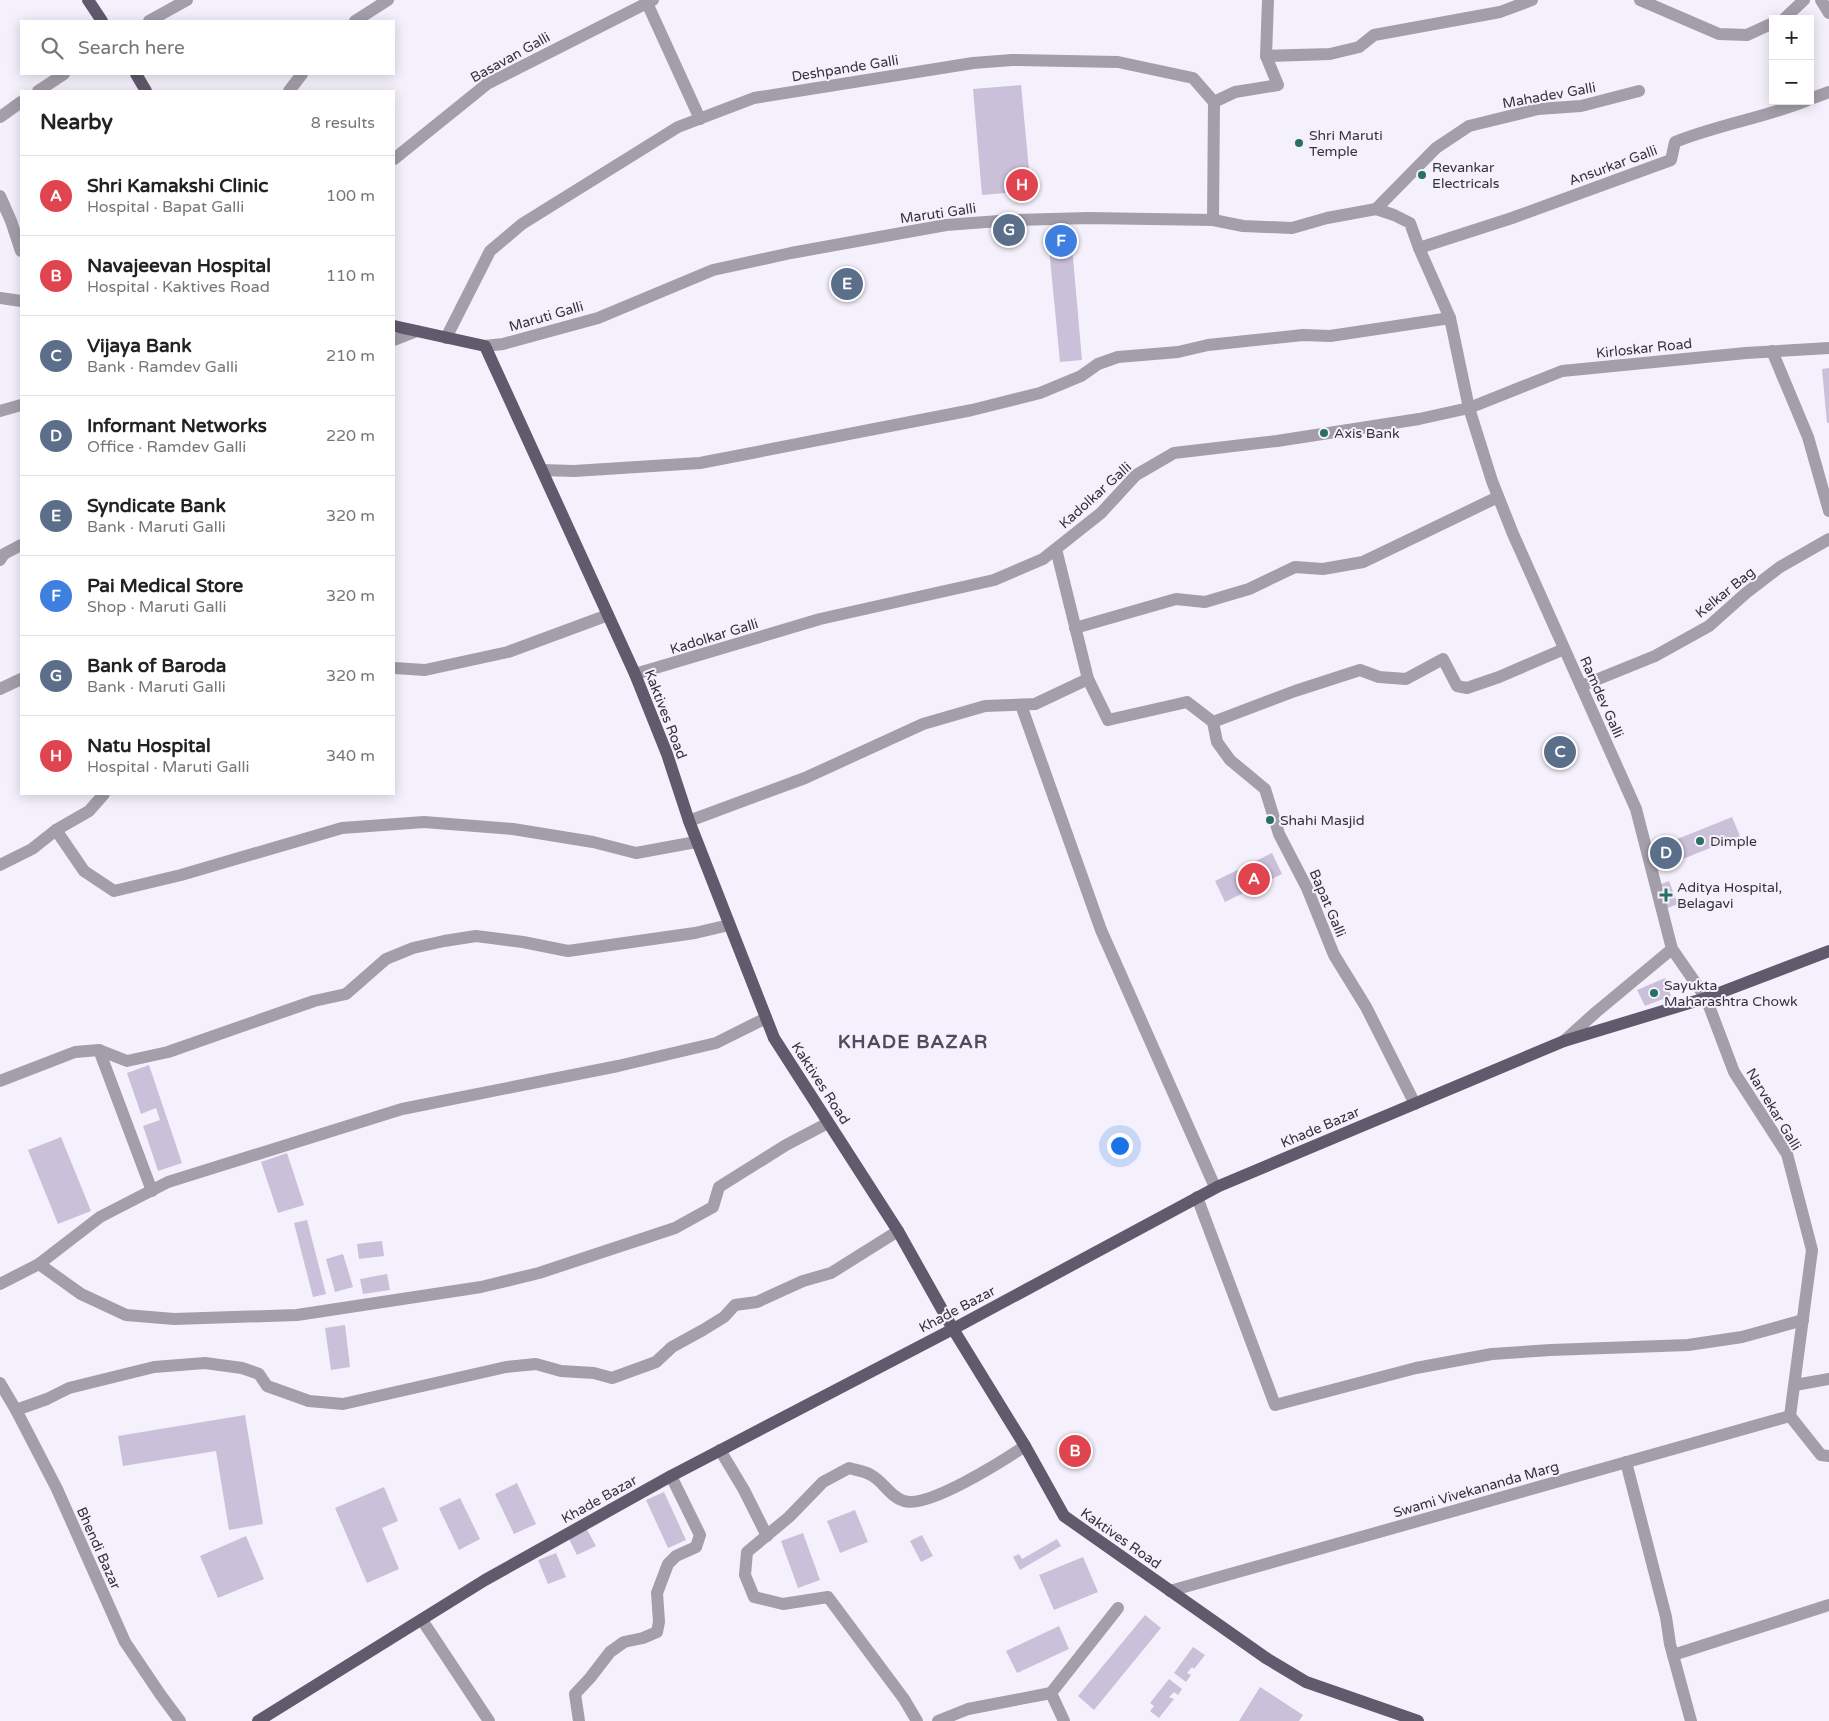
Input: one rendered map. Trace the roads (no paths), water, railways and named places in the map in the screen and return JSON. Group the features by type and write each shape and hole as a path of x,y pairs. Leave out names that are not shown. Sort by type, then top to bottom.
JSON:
{"main road":[{"path":"88,0 101,20"},
{"path":"137,75 145,90"},
{"path":"395,326 485,346"},
{"name":"Kaktives Road","path":"485,346 635,674 667,754 696,842 774,1038 898,1231 953,1329 1025,1446 1064,1516 1266,1658 1306,1682 1418,1721"},
{"name":"Khade Bazar","path":"258,1721 485,1580 670,1476 953,1329 1215,1188 1564,1041 1706,998 1829,951"}],"street":[{"path":"151,20 187,0"},
{"path":"357,20 388,0"},
{"path":"1214,220 1214,102 1235,92 1278,85 1266,56 1268,0"},
{"path":"1266,56 1330,54 1359,47 1374,35 1500,12 1532,0"},
{"path":"1640,0 1719,34 1747,35 1769,26"},
{"path":"1788,15 1804,0"},
{"path":"1821,0 1829,13"},
{"path":"650,2 700,118"},
{"name":"Basavan Galli","path":"395,158 487,84 650,2"},
{"name":"Deshpande Galli","path":"446,338 490,251 522,224 678,126 754,98 964,65 1012,60 1118,62 1193,78 1214,102"},
{"path":"40,90 62,75"},
{"path":"290,90 301,75"},
{"name":"Mahadev Galli","path":"1376,209 1436,148 1469,126 1538,109 1581,106 1639,91"},
{"path":"1814,98 1829,92"},
{"path":"0,117 20,103"},
{"name":"Ansurkar Galli","path":"1419,248 1512,218 1671,160 1675,142 1696,134 1796,105"},
{"path":"0,196 20,248"},
{"path":"1376,209 1410,223 1419,248"},
{"name":"Maruti Galli","path":"485,346 503,344 598,318 713,270 791,253 946,225 1012,220 1088,218 1214,220 1243,226 1292,228 1327,218 1376,209"},
{"name":"Ramdev Galli","path":"1419,248 1450,318 1469,408 1498,497 1636,809 1672,949 1706,998"},
{"path":"0,298 20,301"},
{"path":"542,470 574,471 700,462 972,410 1040,393 1081,376 1098,364 1118,356 1178,352 1208,346 1303,335 1330,336 1450,318"},
{"path":"395,340 417,331"},
{"name":"Kirloskar Road","path":"1469,408 1562,371 1772,351 1829,348"},
{"path":"1772,351 1808,437 1829,511"},
{"path":"0,411 20,405"},
{"name":"Kadolkar Galli","path":"635,674 820,619 994,580 1043,559 1101,513 1136,475 1174,453 1277,441 1419,419 1469,408"},
{"path":"1075,628 1176,599 1205,602 1250,589 1295,566 1323,569 1363,562 1498,497"},
{"name":"Kelkar Bag","path":"1581,686 1656,656 1709,626 1746,593 1780,567 1829,539"},
{"path":"0,560 4,554 20,546"},
{"path":"1056,549 1088,679 1108,720 1187,702 1212,722 1295,691 1360,670 1379,677 1406,679 1444,659 1457,686 1467,688 1499,677 1564,649"},
{"path":"395,668 425,670 508,652 608,615"},
{"path":"0,689 20,679"},
{"path":"688,821 805,778 923,724 986,706 1035,704 1088,679"},
{"path":"1020,705 1101,930 1215,1188"},
{"name":"Bapat Galli","path":"1212,722 1217,742 1230,760 1265,789 1279,834 1307,888 1334,955 1366,1007 1415,1104"},
{"path":"0,864 32,849 56,830 89,812 103,795"},
{"path":"56,830 84,871 114,891 181,875 342,828 424,822 513,829 593,842 636,853 696,842"},
{"path":"0,1082 75,1052 99,1050 127,1061 168,1052 314,1001 346,994 386,959 413,948 476,936 523,942 568,951 695,933 729,925"},
{"path":"1564,1041 1672,949"},
{"name":"Narvekar Galli","path":"1706,998 1734,1072 1787,1154 1812,1250 1790,1416"},
{"path":"0,1284 39,1264 100,1217 168,1182 402,1109 618,1066 716,1043 766,1018"},
{"path":"99,1050 152,1191"},
{"path":"39,1264 81,1294 126,1315 174,1319 297,1315 482,1287 539,1273 675,1228 713,1206 719,1187 786,1145 828,1123"},
{"path":"1198,1197 1275,1404 1416,1368 1492,1354 1688,1345 1742,1337 1803,1320"},
{"path":"16,1410 69,1388 137,1371 154,1367 205,1364 242,1368 259,1374 267,1386 309,1401 343,1404 506,1367 536,1364 560,1371 594,1374 612,1378 656,1362 672,1347 703,1330 724,1316 735,1305 757,1302 803,1281 830,1273 898,1231"},
{"path":"1795,1385 1829,1379"},
{"name":"Bhendi Bazar","path":"0,1383 57,1489 125,1642 180,1721"},
{"path":"1790,1416 1821,1455 1829,1456"},
{"name":"Swami Vivekananda Marg","path":"1170,1591 1790,1416"},
{"path":"917,1721 904,1699 828,1597 783,1604 754,1597 745,1574 747,1552 789,1517 823,1482 849,1468 872,1475 889,1491 905,1502 920,1501 954,1488 995,1467 1025,1446"},
{"path":"720,1450 744,1490 767,1536"},
{"path":"1626,1462 1666,1617 1672,1655 1691,1721"},
{"path":"579,1721 574,1694 590,1678 610,1652 624,1642 643,1638 657,1632 659,1622 657,1593 668,1564 676,1556 696,1547 700,1535 670,1476"},
{"path":"1672,1655 1829,1605"},
{"path":"938,1721 968,1709 1051,1693 1118,1608"},
{"path":"422,1620 488,1721"},
{"path":"1051,1693 1064,1721"}],"place":[{"name":"Shri Maruti Temple","path":"1299,143"},
{"name":"Revankar Electricals","path":"1422,175"},
{"name":"Natu Hospital","path":"1022,185"},
{"name":"Bank of Baroda","path":"1009,230"},
{"name":"Pai Medical Store","path":"1061,241"},
{"name":"Syndicate Bank","path":"847,284"},
{"name":"Axis Bank","path":"1324,433"},
{"name":"Vijaya Bank","path":"1560,752"},
{"name":"Shahi Masjid","path":"1270,820"},
{"name":"Dimple","path":"1700,841"},
{"name":"Informant Networks","path":"1666,853"},
{"name":"Shri Kamakshi Clinic","path":"1254,879"},
{"name":"Aditya Hospital, Belagavi","path":"1666,895"},
{"name":"Sayukta Maharashtra Chowk","path":"1654,993"},
{"name":"Navajeevan Hospital","path":"1075,1451"}],"district":[{"name":"KHADE BAZAR","path":"913,1041"}]}
